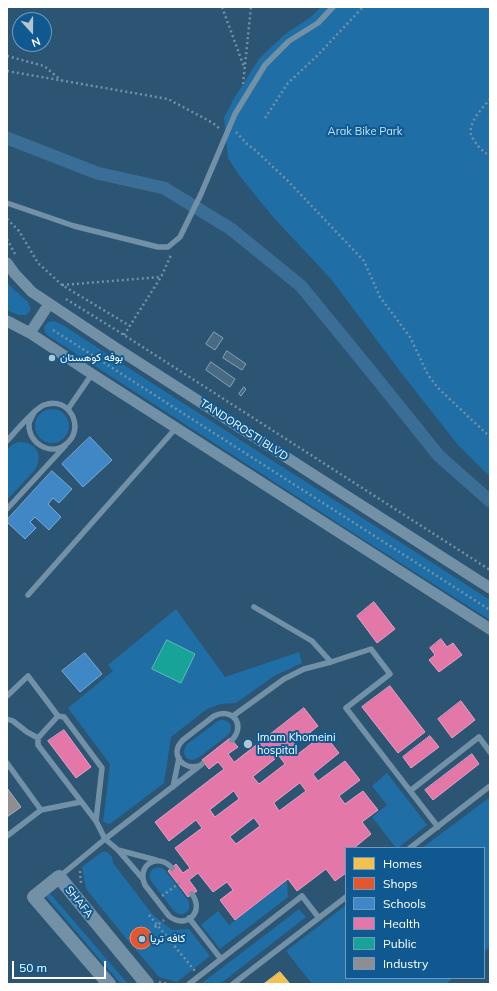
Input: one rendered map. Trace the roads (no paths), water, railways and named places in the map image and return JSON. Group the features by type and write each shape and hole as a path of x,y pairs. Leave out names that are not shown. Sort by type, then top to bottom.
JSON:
{"street":[{"name":"TANDOROSTI BLVD","path":"11,260 15,274 32,292 49,304 490,588"},
{"path":"30,333 49,304"},
{"path":"7,321 30,333 490,629"},
{"name":"SHAFA","path":"109,984 34,897 59,877 147,984"}],"lane":[{"path":"7,203 74,226 158,247 168,247 180,237 201,194 232,121 241,103 265,65 289,41 318,23 333,7"},
{"path":"68,409 92,374"},
{"path":"7,441 35,411 41,406 48,404 55,403 62,405 68,409 75,422 73,436 69,442 7,509"},
{"path":"35,411 29,423 32,438 37,443 43,447 57,449 69,442"},
{"path":"28,595 176,428"},
{"path":"254,607 312,641 331,662"},
{"path":"233,716 284,679 304,669 331,662 371,648 390,674 346,708 438,827"},
{"path":"7,696 28,676 58,716"},
{"path":"59,877 105,839 203,763 196,767 183,763 179,758 177,751 183,740 214,716 220,713 227,713 233,716 237,722 237,735 232,740"},
{"path":"96,821 102,768 64,716 58,716 38,738 38,745 96,821 105,839 118,850 143,879"},
{"path":"7,719 13,721 27,732 38,738"},
{"path":"410,791 479,737 490,752"},
{"path":"173,787 179,758"},
{"path":"7,764 41,810"},
{"path":"411,847 490,786"},
{"path":"7,836 41,810 81,802"},
{"path":"118,850 165,862 172,868"},
{"path":"158,860 151,862 146,866 143,872 143,879 145,885 174,920 181,921 193,916 196,910 196,902 192,894"},
{"path":"189,984 302,896 319,918"},
{"path":"233,984 345,898"},
{"path":"189,918 221,959"}],"waterway":[{"path":"7,138 97,173 164,188 231,229 301,286 439,456 490,501"}],"place":[{"name":"بوفه کوهستان","path":"52,358"},
{"name":"Imam Khomeini hospital","path":"248,744"},
{"name":"کافه تریا","path":"142,939"}],"park label":[{"name":"Arak Bike Park","path":"365,132"}]}
